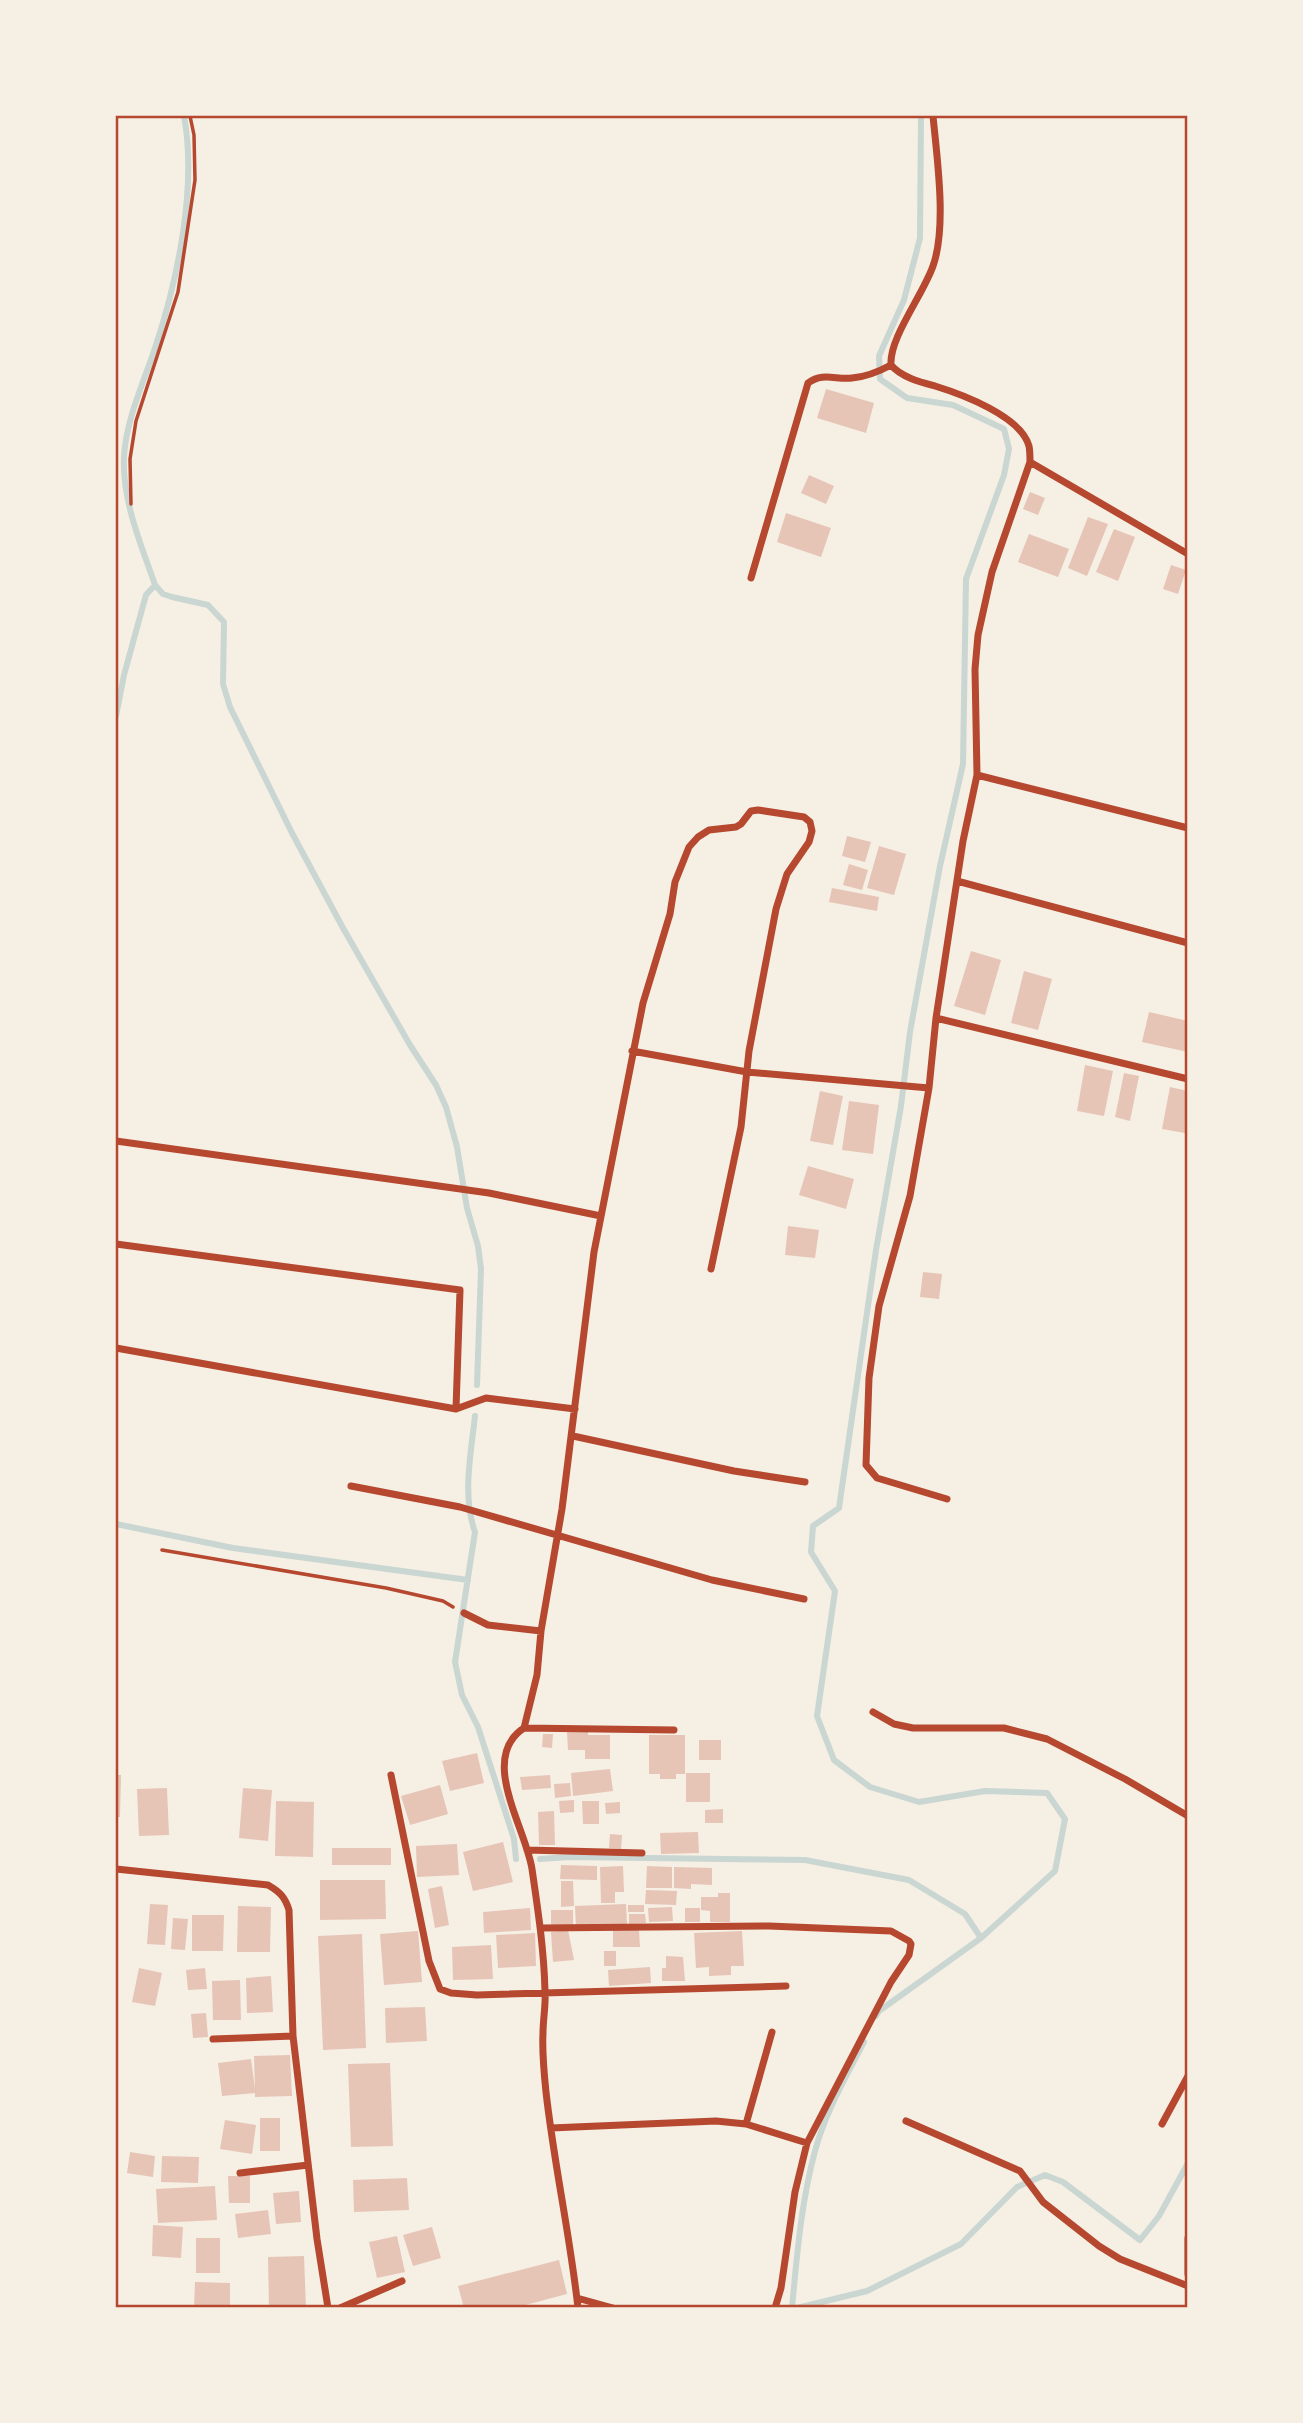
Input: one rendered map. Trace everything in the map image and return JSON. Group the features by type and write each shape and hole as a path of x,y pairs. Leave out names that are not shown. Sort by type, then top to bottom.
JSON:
{"street":[{"path":"887,367 895,342 934,265 940,231 933,116"},
{"path":"751,578 808,383 822,376 850,379 887,367 985,406 1017,426 1029,444 1030,462 992,572 978,635 975,669 977,775 957,881 936,1018 929,1088 910,1196 879,1306 869,1378 866,1465 877,1478 947,1499"},
{"path":"1030,462 1188,554"},
{"path":"977,775 1188,828"},
{"path":"524,1728 537,1675 541,1631 558,1537 573,1436 588,1293 601,1216 632,1051 643,1003 670,914 676,882 689,847 709,830 736,827 751,811 804,817 810,822 812,831 809,842 782,887 747,1072 741,1127 711,1269"},
{"path":"957,881 1188,943"},
{"path":"936,1018 1188,1079"},
{"path":"632,1051 747,1072 929,1088"},
{"path":"116,1141 489,1193 601,1216"},
{"path":"116,1244 460,1290 456,1409"},
{"path":"116,1348 456,1409 486,1398 575,1409"},
{"path":"573,1436 734,1471 805,1482"},
{"path":"351,1486 460,1507 712,1580 804,1599"},
{"path":"464,1613 488,1625 541,1631"},
{"path":"873,1712 894,1724 913,1728 1004,1728 1047,1739 1125,1779 1188,1816"},
{"path":"613,2308 578,2303 551,2128 543,2034 545,1994 541,1928 530,1855 510,1799 503,1762 505,1749 513,1735 524,1728 674,1730"},
{"path":"391,1775 432,1974 440,1989 451,1993 477,1995 786,1986"},
{"path":"527,1850 642,1853"},
{"path":"116,1869 268,1885 285,1898 289,1910 293,2036 328,2308"},
{"path":"541,1928 769,1926 877,1930 891,1931 907,1938 911,1944 909,1955 891,1982 807,2143 795,2192 781,2288 775,2308"},
{"path":"746,2124 772,2032"},
{"path":"213,2039 293,2036"},
{"path":"1162,2124 1188,2076"},
{"path":"551,2128 669,2121 746,2124 807,2143"},
{"path":"906,2121 1020,2171 1042,2202 1069,2225 1120,2259 1188,2286"},
{"path":"240,2173 308,2165"},
{"path":"1188,2238 1188,2274"},
{"path":"340,2308 402,2281"}],"path":[{"path":"131,504 130,458 136,421 173,311 184,258 195,180 194,135 190,116"},
{"path":"162,1550 386,1588 443,1601"}],"building":[{"path":"826,389 874,403 866,433 817,418"},
{"path":"809,475 834,486 826,504 801,493"},
{"path":"1030,492 1045,498 1038,515 1023,509"},
{"path":"786,513 831,528 821,557 777,542"},
{"path":"1088,517 1108,524 1087,576 1068,568"},
{"path":"1114,529 1135,537 1118,581 1096,572"},
{"path":"1029,534 1069,549 1058,577 1018,562"},
{"path":"1171,565 1186,570 1178,594 1163,589"},
{"path":"847,836 871,842 865,862 842,856"},
{"path":"879,846 906,854 894,895 867,888"},
{"path":"849,864 868,870 862,890 843,885"},
{"path":"832,888 879,897 877,911 829,902"},
{"path":"971,951 1001,960 985,1015 954,1006"},
{"path":"1024,971 1052,979 1038,1030 1011,1023"},
{"path":"1149,1012 1188,1021 1188,1052 1142,1042"},
{"path":"1085,1065 1113,1071 1104,1116 1077,1111"},
{"path":"1124,1073 1139,1076 1130,1121 1115,1117"},
{"path":"1170,1087 1188,1091 1188,1121 1185,1133 1162,1129"},
{"path":"820,1091 843,1096 833,1145 810,1141"},
{"path":"849,1101 879,1105 873,1154 842,1150"},
{"path":"808,1166 854,1179 846,1209 799,1195"},
{"path":"788,1226 819,1230 815,1258 785,1255"},
{"path":"923,1272 942,1274 939,1299 920,1297"},
{"path":"588,1731 588,1735 610,1735 610,1759 585,1759 585,1750 568,1750 567,1732"},
{"path":"543,1734 553,1734 552,1748 542,1747"},
{"path":"649,1735 685,1735 685,1774 676,1774 676,1779 660,1779 660,1774 649,1774"},
{"path":"699,1740 721,1740 721,1760 699,1760"},
{"path":"477,1753 484,1783 450,1791 442,1761"},
{"path":"610,1769 613,1791 573,1796 571,1773"},
{"path":"686,1773 710,1773 710,1802 686,1802"},
{"path":"116,1775 121,1775 120,1817 116,1817"},
{"path":"550,1775 551,1788 522,1790 520,1777"},
{"path":"570,1783 571,1796 555,1798 554,1784"},
{"path":"440,1785 448,1814 410,1825 401,1796"},
{"path":"167,1788 169,1835 139,1836 137,1789"},
{"path":"243,1788 272,1790 268,1841 239,1838"},
{"path":"574,1800 574,1812 560,1813 559,1801"},
{"path":"276,1801 314,1802 313,1857 275,1856"},
{"path":"582,1801 599,1801 599,1824 583,1824"},
{"path":"620,1802 620,1813 606,1814 605,1803"},
{"path":"723,1809 723,1823 705,1823 705,1810"},
{"path":"554,1811 555,1845 539,1845 538,1812"},
{"path":"698,1832 699,1853 661,1854 660,1833"},
{"path":"610,1834 622,1835 621,1849 609,1848"},
{"path":"503,1842 513,1882 473,1891 463,1852"},
{"path":"457,1844 459,1875 417,1877 416,1846"},
{"path":"332,1848 391,1848 391,1865 332,1865"},
{"path":"561,1865 597,1866 597,1880 560,1879"},
{"path":"623,1866 624,1892 615,1892 615,1903 601,1903 600,1867"},
{"path":"647,1866 672,1867 672,1888 646,1888"},
{"path":"674,1867 712,1868 712,1885 691,1884 691,1889 674,1888"},
{"path":"320,1880 385,1880 386,1919 320,1920"},
{"path":"561,1881 573,1881 574,1906 561,1907"},
{"path":"442,1886 449,1925 435,1928 428,1889"},
{"path":"646,1890 677,1891 676,1905 645,1904"},
{"path":"718,1893 730,1893 730,1922 710,1922 710,1911 701,1910 701,1897 718,1897"},
{"path":"150,1904 168,1905 165,1945 147,1944"},
{"path":"626,1904 627,1924 576,1927 575,1906"},
{"path":"628,1905 644,1905 644,1912 628,1912"},
{"path":"238,1906 271,1907 270,1952 237,1952"},
{"path":"672,1907 673,1921 649,1922 648,1908"},
{"path":"530,1908 531,1930 484,1933 483,1912"},
{"path":"685,1908 700,1908 700,1922 685,1922"},
{"path":"551,1910 573,1910 573,1925 551,1925"},
{"path":"629,1914 645,1914 646,1923 629,1924"},
{"path":"192,1915 224,1915 223,1951 192,1951"},
{"path":"173,1918 188,1919 185,1950 171,1949"},
{"path":"568,1930 574,1960 553,1962 551,1932"},
{"path":"613,1930 639,1930 640,1947 613,1947"},
{"path":"418,1931 422,1982 384,1985 380,1934"},
{"path":"742,1931 744,1966 731,1966 731,1975 709,1976 709,1967 696,1968 694,1933"},
{"path":"535,1933 536,1966 498,1968 496,1935"},
{"path":"362,1934 366,2048 323,2050 318,1936"},
{"path":"491,1945 493,1979 453,1980 452,1947"},
{"path":"604,1951 616,1951 616,1966 604,1966"},
{"path":"666,1956 683,1957 685,1981 662,1981"},
{"path":"650,1967 651,1983 609,1986 608,1970"},
{"path":"139,1968 162,1973 155,2006 132,2002"},
{"path":"205,1968 207,1989 188,1990 186,1970"},
{"path":"271,1976 273,2012 247,2013 246,1978"},
{"path":"240,1980 241,2020 213,2020 212,1981"},
{"path":"425,2007 427,2041 386,2043 385,2008"},
{"path":"206,2013 208,2037 193,2038 191,2014"},
{"path":"290,2055 292,2096 255,2097 255,2093 222,2096 218,2063 251,2059 255,2089 254,2056"},
{"path":"390,2063 393,2146 351,2147 348,2064"},
{"path":"260,2118 280,2118 280,2151 260,2151"},
{"path":"225,2120 256,2125 252,2154 220,2149"},
{"path":"130,2152 155,2156 153,2177 127,2173"},
{"path":"162,2156 199,2157 198,2183 161,2182"},
{"path":"228,2176 250,2176 250,2203 229,2203"},
{"path":"407,2178 409,2210 354,2212 353,2180"},
{"path":"215,2186 217,2220 158,2223 156,2189"},
{"path":"299,2191 301,2222 276,2224 273,2193"},
{"path":"268,2210 271,2234 238,2238 235,2214"},
{"path":"153,2225 183,2227 181,2258 152,2256"},
{"path":"432,2227 441,2258 413,2266 403,2235"},
{"path":"397,2236 405,2272 377,2278 369,2242"},
{"path":"196,2238 220,2238 220,2273 196,2273"},
{"path":"304,2256 306,2308 269,2308 268,2257"},
{"path":"559,2260 567,2294 514,2308 464,2308 458,2286"},
{"path":"195,2282 230,2283 230,2308 194,2308"}],"waterway":[{"path":"184,116 188,172 183,232 164,319 136,401 125,443 124,473 129,506 155,585 163,594 208,605 224,622 223,684 230,707 292,833 343,928 436,1085 446,1107 457,1147 481,1269 477,1385"},
{"path":"876,2016 879,2011 981,1938 1055,1871 1065,1819 1047,1793 985,1791 919,1802 870,1787 834,1760 817,1716 835,1591 811,1552 813,1526 839,1508 910,1032 940,866 963,764 966,579 1004,475 1009,449 1004,429 953,405 907,398 880,379 879,356 904,300 920,238 921,116"},
{"path":"116,716 124,675 146,595 155,585"},
{"path":"475,1416 468,1489 475,1532 455,1662 462,1695 478,1727 514,1839 516,1859"},
{"path":"116,1524 233,1548 468,1580"},
{"path":"540,1859 569,1857 805,1860 909,1880 965,1914 981,1938"},
{"path":"792,2308 803,2210 815,2151 830,2109 864,2042"},
{"path":"797,2308 867,2291 961,2244 1017,2187 1045,2175 1063,2182 1140,2240 1159,2216 1188,2163"}]}
